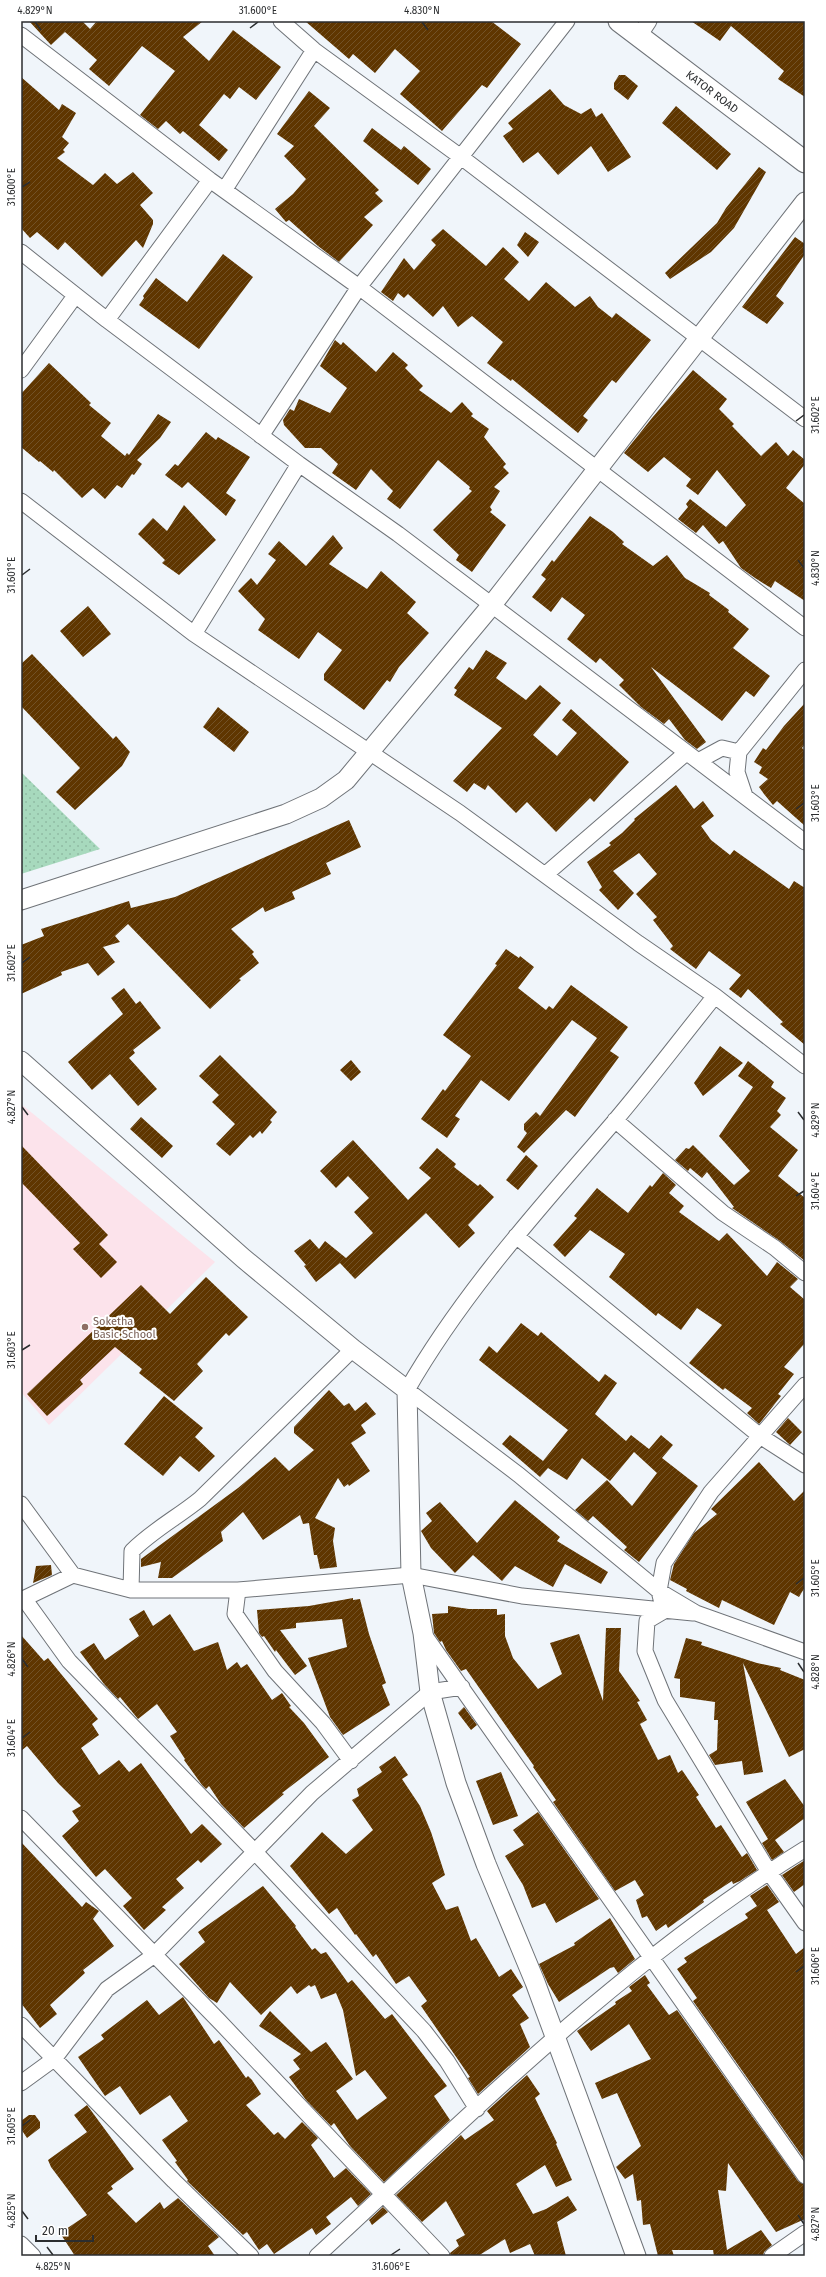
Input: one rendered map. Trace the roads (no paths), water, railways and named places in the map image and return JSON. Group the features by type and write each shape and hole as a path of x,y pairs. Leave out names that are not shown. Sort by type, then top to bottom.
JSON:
{"main road":[{"name":"KATOR ROAD","path":"619,21 644,28 805,162"}],"street":[{"path":"261,436 359,287 567,21"},
{"path":"286,22 314,50 461,157 805,419"},
{"path":"21,35 210,180 225,189 359,287 598,468 805,628"},
{"path":"225,189 314,50"},
{"path":"107,320 210,180"},
{"path":"21,900 286,814 321,798 346,780 491,606 805,202"},
{"path":"21,252 107,320 261,436 398,534 491,606 805,842"},
{"path":"21,370 76,296"},
{"path":"194,634 299,464"},
{"path":"21,501 194,634 370,752 546,874 638,943 715,996 805,1066"},
{"path":"745,796 737,772 739,752 805,670"},
{"path":"546,874 692,757 722,748 739,752"},
{"path":"636,2256 556,2037 486,1864 456,1783 430,1692 423,1633 411,1575 407,1390 437,1340 516,1236 616,1120 715,996"},
{"path":"21,1061 243,1258 353,1349 518,1475 659,1591 696,1613 805,1652"},
{"path":"616,1120 723,1213 775,1248 805,1273"},
{"path":"516,1236 760,1436 805,1465"},
{"path":"130,1590 132,1550 149,1534 184,1513 353,1349"},
{"path":"664,1611 659,1591 664,1563 711,1492 805,1385"},
{"path":"21,1504 73,1575 130,1590 238,1590 411,1575 522,1596 696,1613"},
{"path":"73,1575 23,1600 69,1661 254,1851 424,2031 446,2061 476,2109"},
{"path":"238,1590 235,1614 275,1671 323,1723 351,1761"},
{"path":"664,1611 647,1621 645,1651 676,1718 769,1872 805,1923"},
{"path":"423,1633 805,2176"},
{"path":"21,2083 54,2059 107,1989 154,1956 254,1851 312,1793 430,1692 462,1687"},
{"path":"21,1818 224,2027 442,2256"},
{"path":"317,2256 556,2037 652,1957 769,1872 805,1849"},
{"path":"21,2024 54,2059 251,2256"},
{"path":"772,2256 805,2233"},
{"path":"21,2244 33,2256"}],"place":[{"name":"Soketha Basic School","path":"85,1327"}]}
